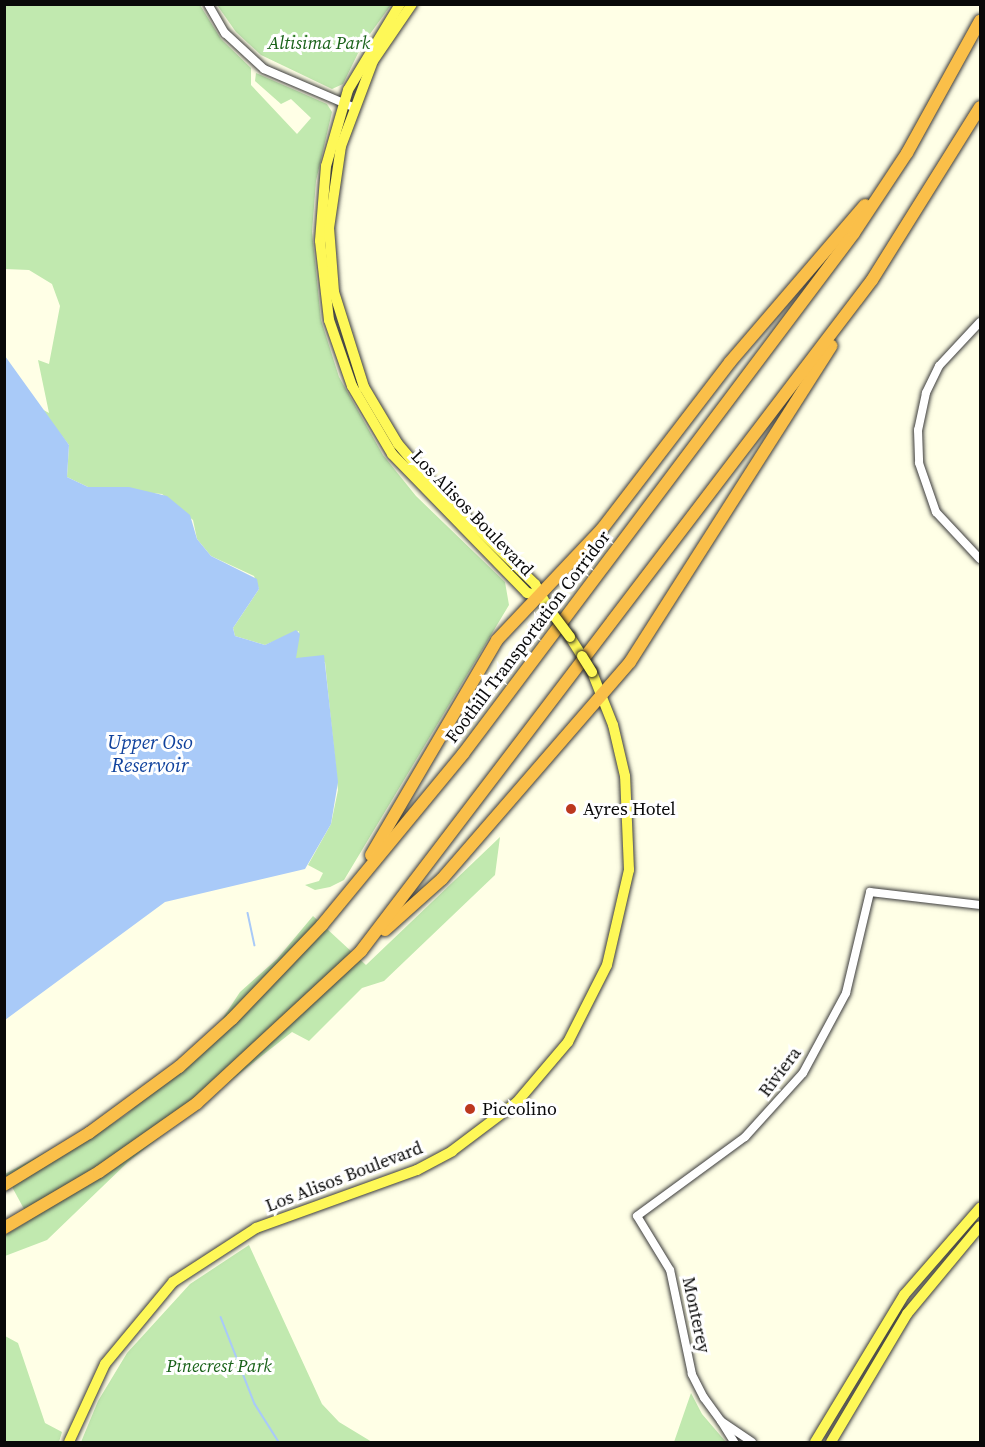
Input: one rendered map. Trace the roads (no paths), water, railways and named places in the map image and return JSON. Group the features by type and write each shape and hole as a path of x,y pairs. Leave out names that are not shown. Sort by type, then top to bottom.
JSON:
{"highway":[{"name":"Foothill Transportation Corridor","path":"6,1184 89,1133 172,1072 232,1019 322,925 463,754 854,233 907,153 981,21"},
{"path":"4,1228 27,1216 197,1103 442,879 603,697 630,662 981,107"},
{"path":"348,893 491,650 538,595 602,529 730,362 907,153"},
{"path":"361,951 872,280"}],"main road":[{"path":"348,105 372,44 400,4"},
{"path":"348,105 412,4"},
{"name":"Los Alisos Boulevard","path":"69,1443 105,1364 173,1282 256,1228 417,1170 452,1150 517,1102 559,1054 605,972 628,886 627,789 603,697 592,672 538,595 527,593 405,469 369,419 342,364 325,298 319,218 326,166 348,105"},
{"path":"815,1443 904,1294 981,1208"},
{"path":"831,1443 912,1306 981,1226"}],"street":[{"path":"208,4 225,33 264,69 348,105"},
{"path":"981,322 939,366 921,411 920,462 936,512 981,559"},
{"name":"Riviera","path":"637,1216 745,1137 803,1073 846,993 870,892 981,905"},
{"name":"Monterey","path":"637,1216 670,1270 692,1374 721,1421 738,1440 752,1443"}],"water":[{"name":"Upper Oso Reservoir","path":"5,356 69,445 67,477 88,487 129,487 167,496 190,515 197,539 211,556 257,579 259,589 233,628 235,636 265,645 296,630 300,634 296,658 324,655 338,782 331,824 305,869 165,902 5,1020"}],"waterway":[{"path":"248,913 255,945"},
{"path":"221,1317 255,1404 279,1442"}],"place":[{"name":"Ayres Hotel","path":"571,809"},
{"name":"Piccolino","path":"470,1109"}],"park label":[{"name":"Altisima Park","path":"319,43"},
{"name":"Pinecrest Park","path":"219,1366"}]}
